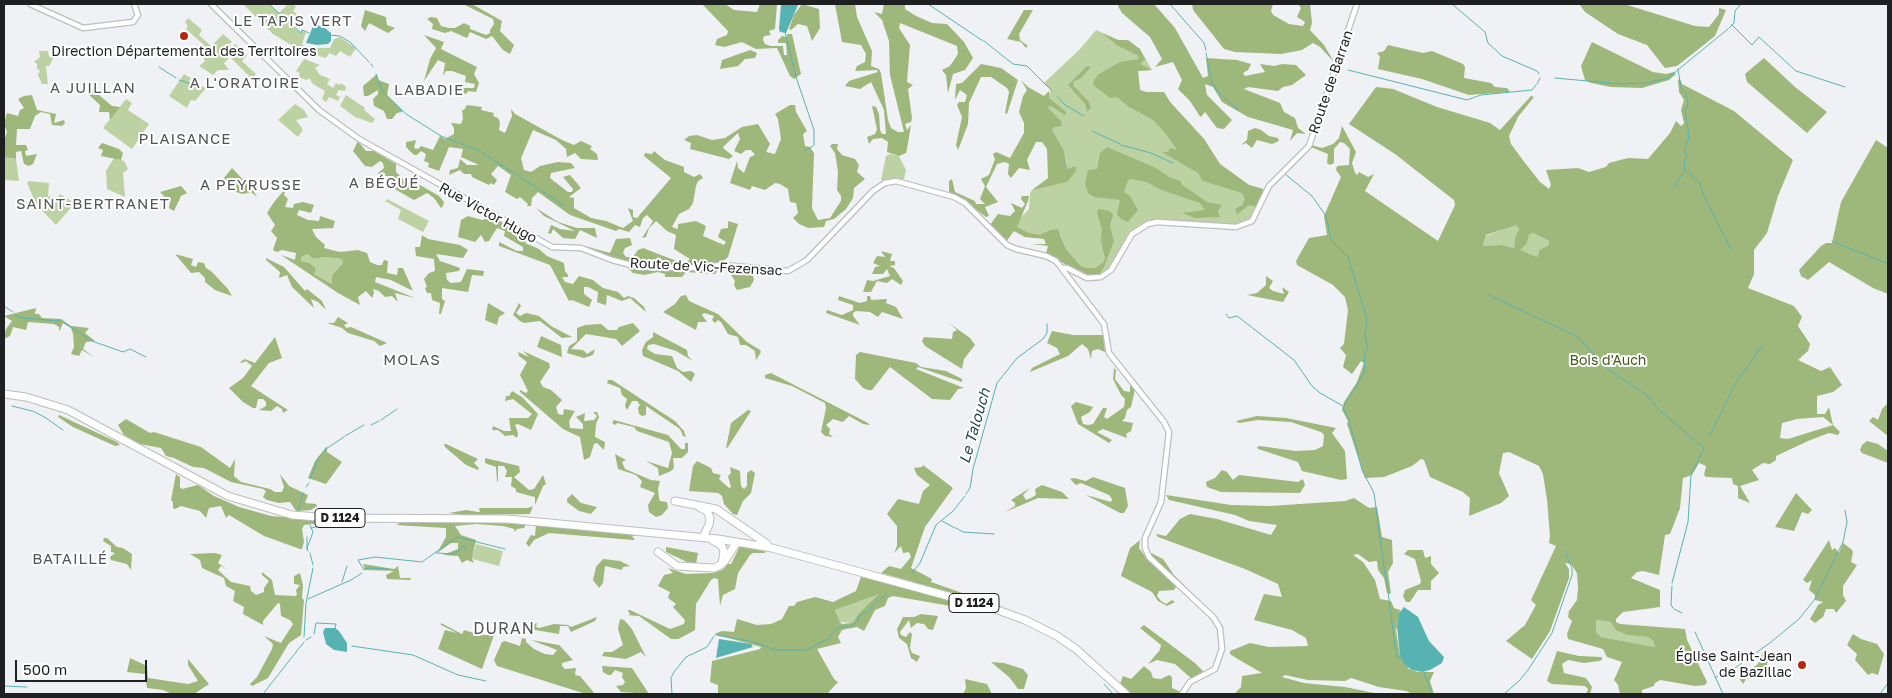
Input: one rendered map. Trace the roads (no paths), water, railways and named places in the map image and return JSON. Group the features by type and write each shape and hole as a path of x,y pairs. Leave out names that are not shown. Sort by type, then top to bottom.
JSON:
{"highway":[{"name":"D 1124","path":"5,394 48,403 68,410 228,496 285,513 331,518 507,519 701,537 737,542 800,556 995,609 1025,620 1072,646 1126,694"},
{"path":"737,542 722,565 710,571 674,567 657,554 677,566 709,569 718,566 724,557 722,546 701,537 710,522 707,511 699,507 674,502 716,510 762,542 800,556"}],"main road":[{"path":"32,4 83,28 133,22 138,15 134,4"},
{"name":"Rue Victor Hugo","path":"212,4 319,110 359,139 547,246 557,248"},
{"name":"Route de Barran","path":"1064,268 1088,278 1102,277 1111,270 1132,234 1148,224 1157,222 1236,227 1252,220 1269,186 1308,146 1357,4"},
{"name":"Route de Vic-Fezensac","path":"557,248 582,248 612,260 639,267 689,268 723,265 788,271 796,268 806,260 873,191 885,183 896,181 960,199 1007,245 1046,256 1064,268 1080,294 1104,324 1109,353 1164,422 1169,432 1161,502 1145,538 1145,548 1149,557 1217,622 1221,636 1220,657 1215,669 1208,675 1190,682 1182,694"}],"water":[{"path":"781,5 798,5 786,33 780,32 779,29"},
{"path":"314,24 325,28 331,33 331,41 328,44 306,43"},
{"path":"1404,607 1418,617 1429,641 1444,657 1442,663 1430,670 1422,672 1412,670 1404,664 1400,655 1397,627 1399,613"},
{"path":"325,628 335,628 339,631 347,643 347,652 334,650 326,644 323,632"},
{"path":"719,639 751,644 753,647 716,658"}],"waterway":[{"path":"269,4 301,33 302,30 309,33"},
{"path":"928,4 983,41"},
{"path":"1170,4 1204,43 1206,50"},
{"path":"1452,4 1485,32 1488,43 1502,56 1537,71 1539,74"},
{"path":"1729,28 1734,23 1735,11 1741,4"},
{"path":"1732,25 1752,45 1759,37 1796,71 1845,87"},
{"path":"1555,78 1620,84 1647,83 1668,78 1728,29"},
{"path":"785,32 796,77 814,130 814,145"},
{"path":"330,35 340,36 350,42 369,62"},
{"path":"984,41 1013,64 1027,66 1052,91"},
{"path":"1206,53 1212,82 1217,91 1237,109"},
{"path":"159,67 176,78"},
{"path":"1678,69 1681,88 1686,93 1688,104 1685,111 1689,137 1685,149 1687,156 1684,161 1685,170 1699,182 1705,199 1731,249"},
{"path":"1348,70 1467,100 1481,95 1532,90 1536,85"},
{"path":"376,74 383,92 405,113"},
{"path":"1537,84 1540,78"},
{"path":"179,80 201,87"},
{"path":"1057,96 1065,105 1084,116"},
{"path":"406,114 441,136 478,150 565,206"},
{"path":"1092,131 1120,144"},
{"path":"1121,145 1151,153 1173,163"},
{"path":"804,151 813,146"},
{"path":"1674,187 1684,171"},
{"path":"1285,174 1312,196 1326,216 1331,240 1348,257 1367,319 1365,335 1368,349 1365,353 1364,373 1343,408 1349,420 1362,470 1374,493 1385,575"},
{"path":"1832,241 1888,264"},
{"path":"1489,295 1578,337 1606,368 1648,396 1657,408 1704,448 1691,475 1688,522 1672,583"},
{"path":"4,306 13,312"},
{"path":"1226,314 1229,318 1237,316 1294,360 1312,386 1320,393 1343,406"},
{"path":"15,315 22,318 61,321"},
{"path":"63,322 92,341 123,352 130,349 146,357"},
{"name":"Le Talouch","path":"966,494 970,488 973,469 997,383 1017,358 1043,339 1047,333 1047,324"},
{"path":"1710,435 1735,384 1762,346"},
{"path":"12,406 32,411"},
{"path":"381,420 397,409"},
{"path":"33,411 63,430"},
{"path":"371,425 379,421"},
{"path":"345,436 364,425"},
{"path":"310,479 319,457 326,449 344,437"},
{"path":"306,487 309,483"},
{"path":"298,511 303,493"},
{"name":"Le Talouch","path":"912,573 920,563 936,525 953,511 965,496"},
{"path":"1731,671 1799,619 1815,599 1843,542 1847,522 1845,510"},
{"path":"323,527 326,523 343,521"},
{"path":"942,521 955,528"},
{"path":"308,551 307,548 313,532 310,525"},
{"path":"311,528 320,526"},
{"path":"956,528 963,532 994,534"},
{"path":"307,537 307,549"},
{"path":"387,569 369,568 364,570 358,560 375,557 422,562 457,537 505,549"},
{"path":"436,553 454,554 464,546 466,550"},
{"path":"1504,694 1528,670 1552,633 1572,575 1572,568 1565,551"},
{"path":"310,553 313,565"},
{"path":"342,582 347,566"},
{"path":"304,637 306,603 313,568"},
{"path":"308,599 351,580 362,573"},
{"path":"1386,576 1397,657 1402,658"},
{"path":"1672,586 1671,605 1673,608"},
{"name":"Le Talouch","path":"716,635 754,642 775,650 807,650 828,639 837,628 854,625 861,614 868,612 873,605 887,594"},
{"path":"1674,609 1682,613"},
{"path":"314,634 316,623 336,624 335,629"},
{"path":"1695,632 1723,694"},
{"name":"Le Talouch","path":"672,694 671,678 674,672 686,657 707,647 714,636"},
{"path":"306,640 311,637"},
{"path":"263,694 304,642"},
{"path":"352,646 413,655 458,675 486,681"},
{"path":"1715,678 1727,670 1729,671"},
{"path":"1424,672 1432,694"},
{"path":"1880,694 1888,683"},
{"path":"1104,684 1113,694"},
{"path":"4,686 27,687"}],"place":[{"name":"Direction Départemental des Territoires","path":"184,36"},
{"name":"Église Saint-Jean de Bazillac","path":"1802,665"}],"district":[{"name":"LE TAPIS VERT","path":"293,21"},
{"name":"A L'ORATOIRE","path":"245,83"},
{"name":"A JUILLAN","path":"93,88"},
{"name":"LABADIE","path":"429,90"},
{"name":"PLAISANCE","path":"185,139"},
{"name":"A BÉGUÉ","path":"384,183"},
{"name":"A PEYRUSSE","path":"251,185"},
{"name":"SAINT-BERTRANET","path":"93,204"},
{"name":"MOLAS","path":"412,360"},
{"name":"BATAILLÉ","path":"70,559"},
{"name":"DURAN","path":"504,629"}],"park label":[{"name":"Bois d'Auch","path":"1608,361"}]}
